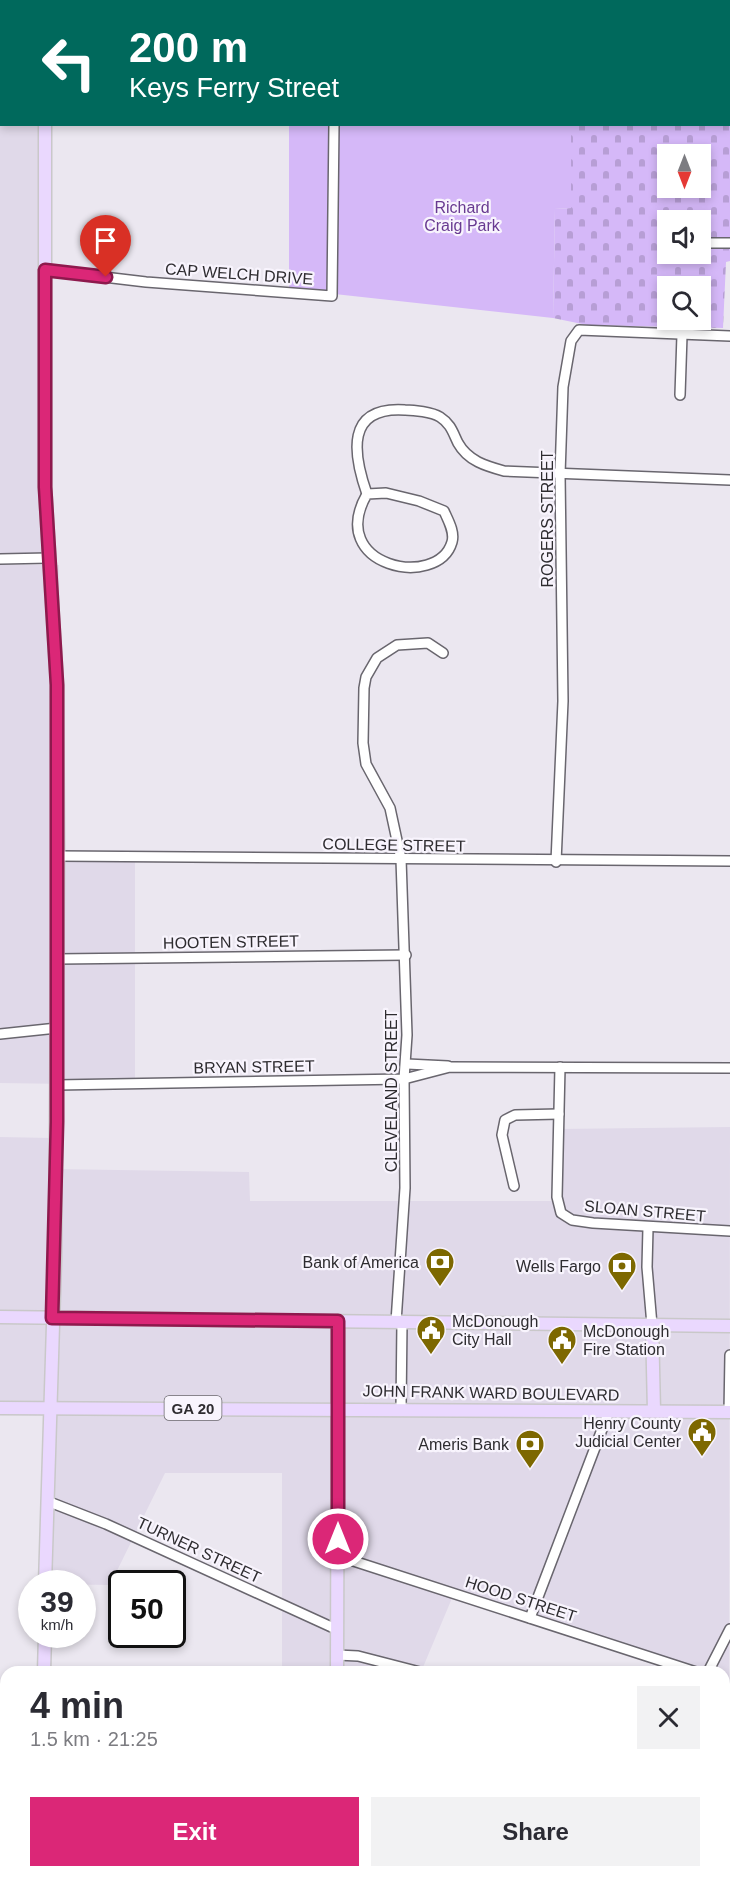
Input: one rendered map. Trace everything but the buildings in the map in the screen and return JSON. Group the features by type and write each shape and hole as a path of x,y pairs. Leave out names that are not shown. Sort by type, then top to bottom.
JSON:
{"main road":[{"path":"45,126 45,487 57,685 58,856 57,1085 45,1570"},
{"path":"0,1317 730,1326"},
{"path":"338,1321 338,1666"},
{"path":"652,1325 654,1412"},
{"name":"JOHN FRANK WARD BOULEVARD","path":"0,1408 401,1408 729,1412"},
{"path":"44,1666 45,1648"}],"street":[{"name":"CAP WELCH DRIVE","path":"45,270 146,282 332,296 333,126"},
{"path":"711,243 730,243"},
{"name":"ROGERS STREET","path":"556,862 563,701 560,474 566,369 571,341 579,330 730,336"},
{"path":"680,395 682,335"},
{"path":"368,494 386,493 444,511 451,527 453,540 447,552 434,563 410,567 375,559 360,541 357,523 361,505 368,494 356,453 358,433 368,417 389,409 439,416 452,428 465,454 481,465 504,471 730,480"},
{"path":"0,559 49,558"},
{"name":"CLEVELAND STREET","path":"401,1408 399,1322 405,1188 406,955 401,860 390,808 366,764 363,743 364,688 371,666 377,658 397,645 428,643 443,653"},
{"name":"COLLEGE STREET","path":"58,856 556,862 730,861"},
{"name":"HOOTEN STREET","path":"57,959 406,955"},
{"path":"0,1034 57,1028"},
{"name":"BRYAN STREET","path":"407,1064 450,1067 730,1068"},
{"name":"BRYAN STREET","path":"57,1085 404,1079 450,1067"},
{"name":"SLOAN STREET","path":"560,1067 557,1205 561,1213 572,1220 584,1222 648,1228 730,1231"},
{"path":"514,1186 502,1135 505,1120 515,1115 559,1114"},
{"path":"648,1228 647,1267 652,1325"},
{"path":"729,1412 730,1355"},
{"path":"530,1618 609,1411"},
{"name":"TURNER STREET","path":"47,1501 106,1524 338,1630"},
{"name":"HOOD STREET","path":"338,1556 678,1666"},
{"path":"711,1666 730,1629"},
{"path":"338,1655 358,1656 397,1666"}],"shaded area":[{"path":"0,126 45,126 49,558 0,558"},
{"path":"0,565 59,565 64,857 135,856 135,1085 0,1083"},
{"path":"730,1127 729,1666 674,1666 455,1591 424,1666 282,1666 282,1473 165,1473 117,1570 108,1570 108,1585 96,1585 96,1570 45,1570 51,1412 0,1412 0,1137 51,1138 53,1169 249,1172 250,1201 556,1201 558,1129"}],"green space":[{"name":"Richard Craig Park","path":"289,126 571,126 571,208 555,209 553,318 289,289"},
{"path":"571,126 730,126 730,261 726,262 723,328 711,328 711,276 657,276 657,327 587,325 553,318 555,209 571,208"}],"place":[{"name":"Bank of America","path":"440,1288"},
{"name":"Wells Fargo","path":"622,1292"},
{"name":"McDonough City Hall","path":"431,1356"},
{"name":"McDonough Fire Station","path":"562,1366"},
{"name":"Henry County Judicial Center","path":"702,1458"},
{"name":"Ameris Bank","path":"530,1470"}],"route":[{"path":"106,277 45,270 45,487 57,685 57,1122 55,1276 52,1318 338,1321 338,1539"}]}
